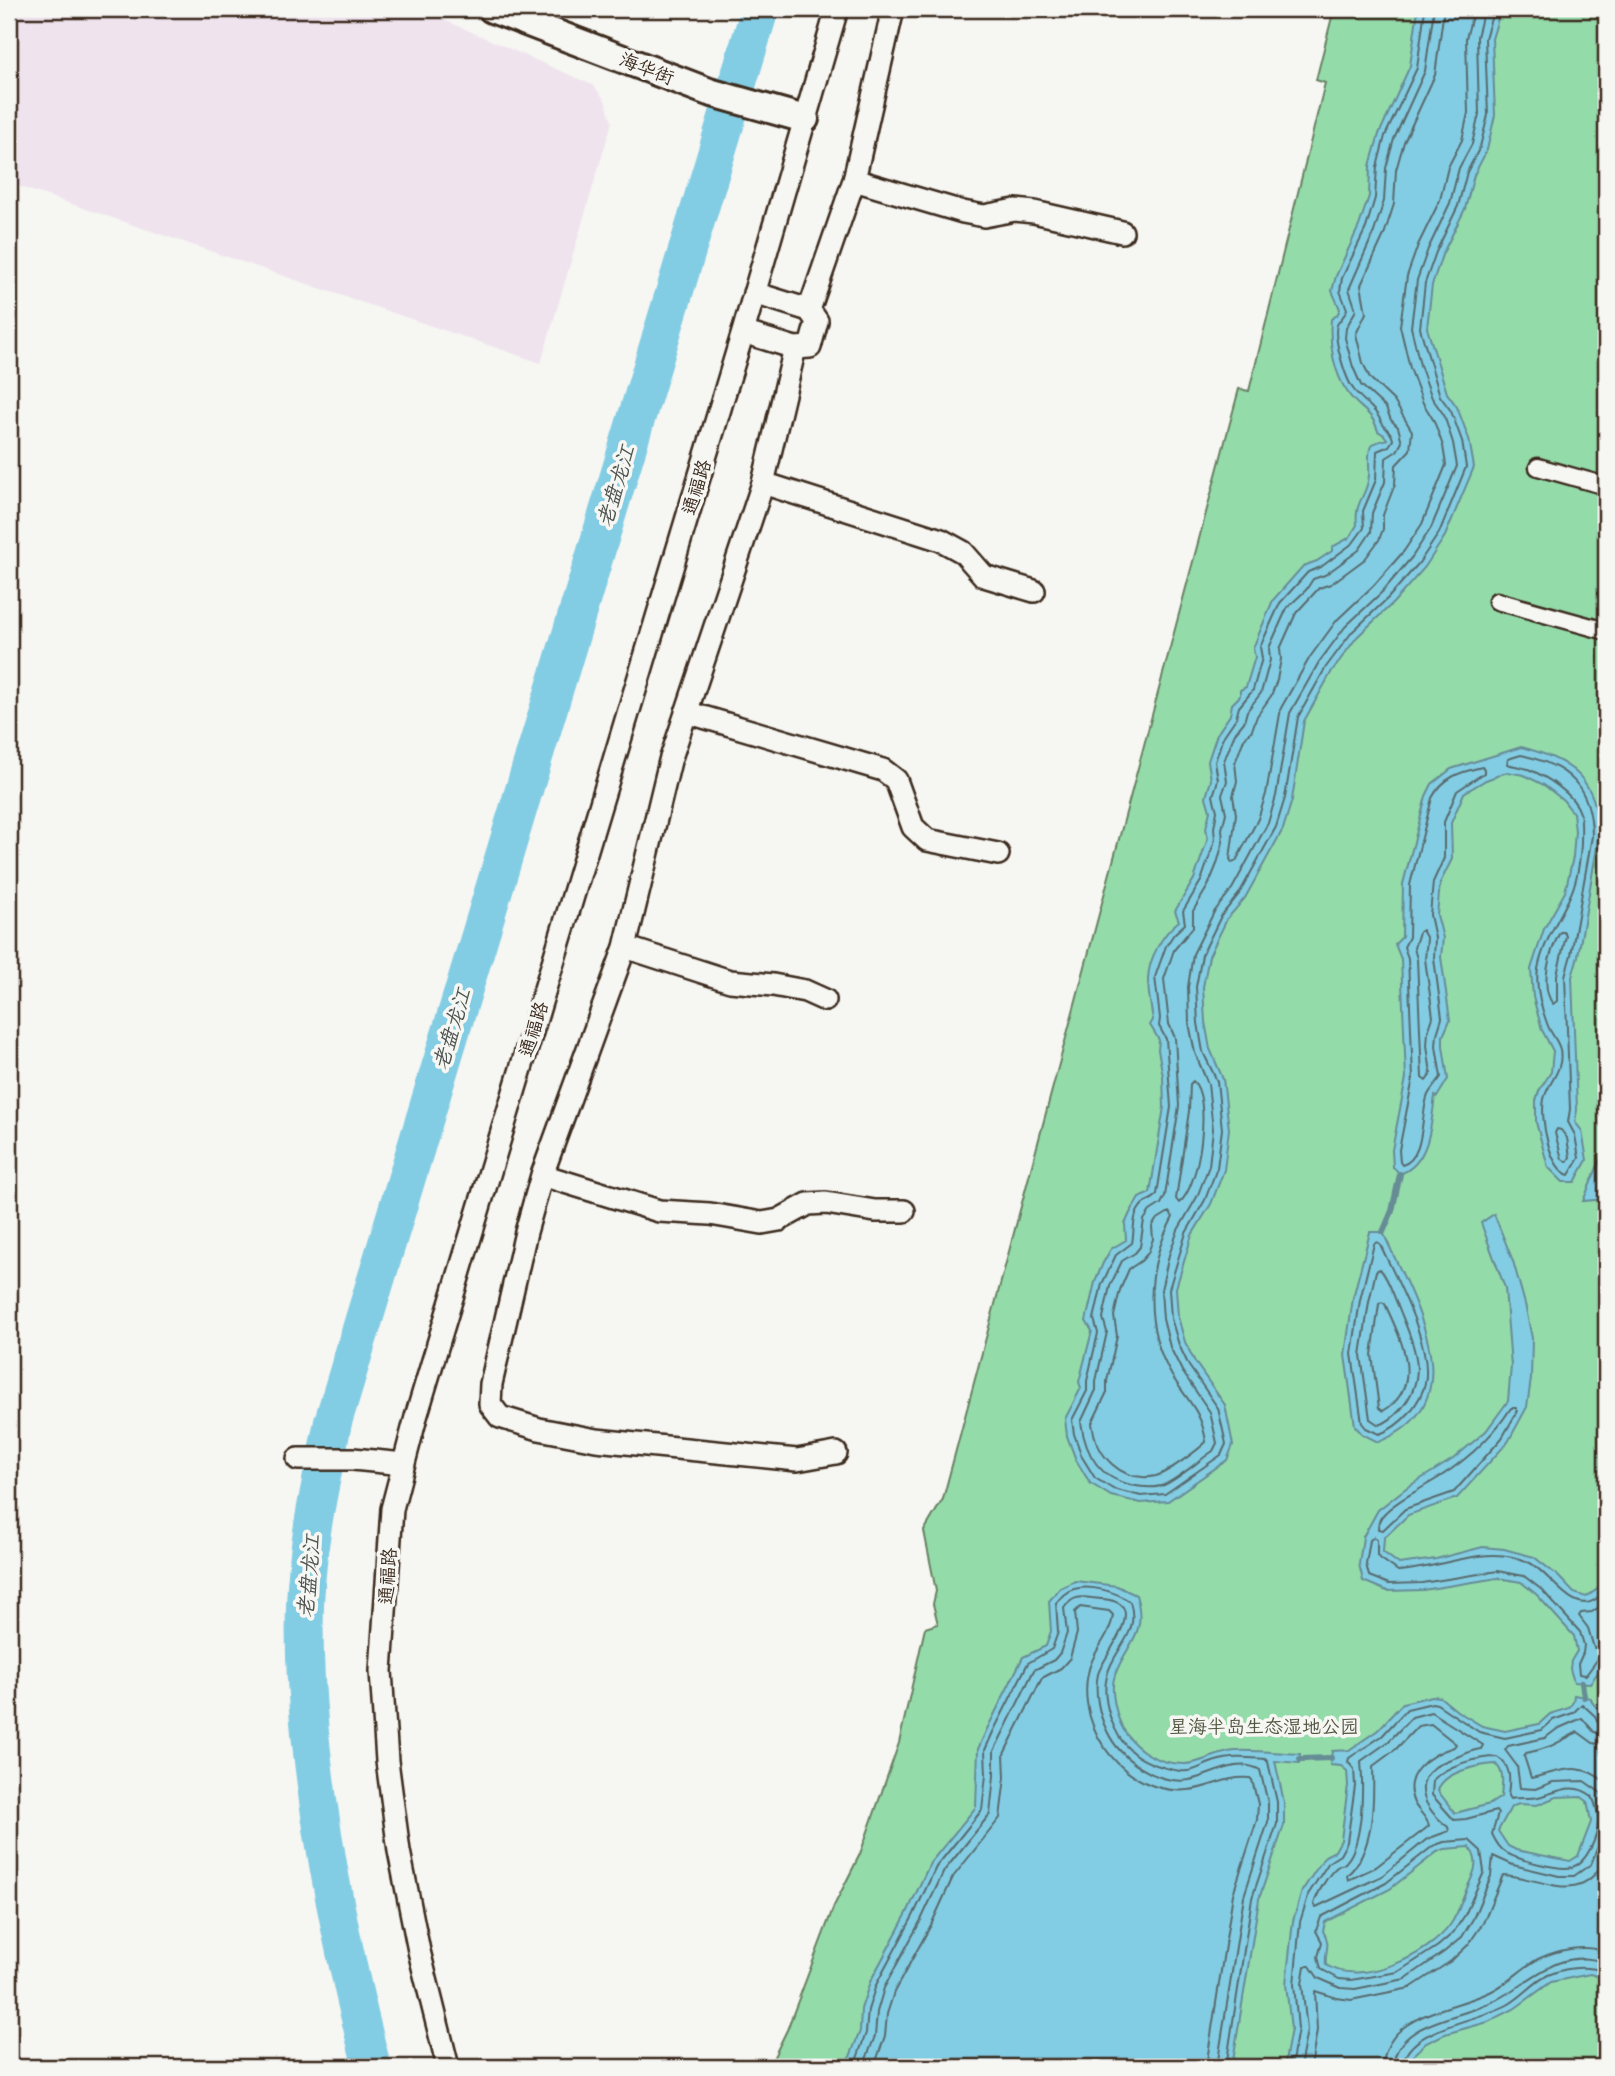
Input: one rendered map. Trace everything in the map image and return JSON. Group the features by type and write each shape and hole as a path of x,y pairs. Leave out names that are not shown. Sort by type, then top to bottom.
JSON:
{"street":[{"name":"海华街","path":"492,9 709,92 805,118"},
{"name":"通福路","path":"448,2067 419,1951 404,1876 387,1761 381,1671 392,1508 743,332 836,9"},
{"path":"809,310 854,180 893,9"},
{"path":"854,180 963,212 984,216 1015,210 1034,212 1122,232"},
{"path":"743,332 795,348 810,347 817,321 809,310 754,293"},
{"path":"795,348 763,483 670,761 625,947 542,1175 526,1232 491,1384 489,1404 500,1417 539,1429 596,1440 797,1460 836,1453"},
{"path":"1538,467 1606,486"},
{"path":"763,483 941,540 963,552 984,576 1034,591"},
{"path":"1497,601 1606,631"},
{"path":"686,712 883,770 896,780 913,827 927,840 998,854"},
{"path":"625,947 730,981 806,991 825,1000"},
{"path":"542,1175 659,1211 710,1214 762,1223 779,1220 808,1205 826,1203 875,1211 904,1211"},
{"path":"298,1459 353,1459 404,1464"}],"shaded area":[{"path":"9,9 419,9 593,85 605,100 612,122 541,363 9,183"}],"green space":[{"name":"星海半岛生态湿地公园","path":"1334,9 1606,9 1606,2067 769,2067 787,2030 834,1906 860,1854 899,1743 925,1628 938,1624 933,1604 936,1591 924,1531 943,1499 1239,389 1249,391 1325,83 1316,80"}],"water":[{"path":"1418,9 1501,9 1492,39 1495,115 1487,150 1474,175 1465,209 1442,255 1432,285 1427,328 1447,393 1457,407 1469,439 1474,467 1445,536 1425,567 1393,603 1357,637 1332,671 1304,721 1292,800 1283,829 1245,898 1227,919 1209,956 1203,987 1205,1022 1210,1049 1223,1079 1229,1129 1224,1170 1211,1204 1192,1235 1176,1288 1178,1317 1185,1342 1195,1362 1225,1405 1233,1445 1227,1460 1168,1501 1141,1503 1111,1496 1090,1483 1076,1460 1067,1436 1065,1419 1081,1388 1079,1382 1092,1331 1086,1321 1095,1282 1111,1249 1126,1240 1125,1224 1139,1198 1150,1193 1164,1107 1159,1040 1150,1025 1153,1020 1148,990 1149,972 1158,947 1167,932 1179,921 1175,911 1194,879 1208,838 1206,828 1210,811 1206,797 1211,780 1208,761 1217,734 1230,715 1232,704 1240,696 1240,690 1246,687 1255,657 1253,648 1273,600 1303,566 1317,561 1332,551 1332,547 1349,538 1357,525 1357,510 1368,483 1371,446 1387,439 1378,431 1368,414 1352,399 1339,376 1333,357 1331,319 1340,309 1332,291 1369,196 1370,166 1379,134 1410,66"},
{"path":"1521,747 1555,759 1579,775 1594,800 1597,817 1599,836 1572,977 1577,1110 1575,1122 1582,1131 1587,1160 1575,1182 1563,1182 1548,1167 1536,1122 1536,1101 1551,1072 1553,1051 1542,1030 1533,997 1531,969 1544,929 1565,892 1573,857 1573,813 1563,800 1544,785 1524,775 1507,772 1464,793 1451,823 1452,859 1440,883 1437,915 1443,938 1441,957 1450,1020 1443,1036 1448,1079 1437,1097 1435,1096 1430,1130 1423,1152 1410,1169 1400,1174 1393,1167 1392,1150 1406,1078 1401,959 1395,944 1402,937 1403,884 1426,796 1432,784 1451,769"},
{"path":"1606,1146 1606,1199 1583,1201"},
{"path":"1494,1214 1513,1261 1532,1338 1527,1407 1508,1442 1457,1498 1408,1515 1384,1538 1383,1552 1399,1564 1436,1559 1483,1547 1504,1549 1534,1557 1574,1593 1586,1597 1599,1588 1605,1570 1600,1540 1599,1490 1606,1466 1606,1662 1590,1683 1574,1682 1570,1669 1577,1651 1574,1636 1537,1595 1521,1582 1498,1578 1423,1590 1387,1591 1363,1581 1359,1564 1363,1537 1378,1510 1406,1488 1453,1459 1486,1431 1508,1401 1511,1366 1505,1288 1481,1223"},
{"path":"1370,1232 1383,1232 1408,1287 1429,1347 1431,1376 1425,1402 1408,1424 1378,1442 1362,1434 1355,1426 1345,1355 1353,1298"},
{"path":"1075,1581 1117,1586 1136,1595 1139,1609 1138,1629 1115,1675 1113,1691 1122,1727 1143,1751 1162,1761 1184,1764 1236,1751 1300,1754 1299,1763 1275,1761 1284,1802 1284,1825 1259,1899 1232,2067 846,2067 860,2031 861,2009 870,1982 930,1863 976,1807 978,1749 987,1729 1023,1657 1046,1646 1051,1631 1049,1601 1060,1588"},
{"path":"1574,1695 1591,1698 1602,1714 1606,1733 1606,1979 1590,1974 1551,1982 1514,2009 1488,2022 1445,2034 1426,2043 1415,2053 1408,2067 1284,2067 1291,2029 1286,1984 1293,1921 1302,1891 1325,1856 1335,1851 1341,1840 1348,1785 1347,1771 1341,1766 1330,1765 1332,1751 1349,1750 1378,1730 1403,1703 1432,1696 1440,1697 1482,1726 1505,1731 1539,1724 1550,1714 1569,1708","holes":["1496,1764 1502,1775 1501,1797 1490,1804 1455,1813 1438,1791 1441,1784 1453,1774","1580,1796 1587,1801 1591,1822 1578,1856 1570,1861 1508,1846 1498,1831 1511,1807 1519,1804 1537,1805 1556,1797","1469,1847 1475,1866 1456,1916 1440,1937 1410,1957 1375,1970 1340,1971 1326,1965 1327,1944 1323,1931 1325,1922 1390,1889 1437,1852"]}],"waterway":[{"name":"老盘龙江","path":"372,2067 335,1901 320,1818 310,1733 305,1594 318,1498 333,1422 760,9"},
{"path":"1606,259 1606,285"},
{"path":"1383,1232 1392,1211 1400,1174"},
{"path":"1582,1682 1584,1697"},
{"path":"1300,1759 1331,1758"}]}
